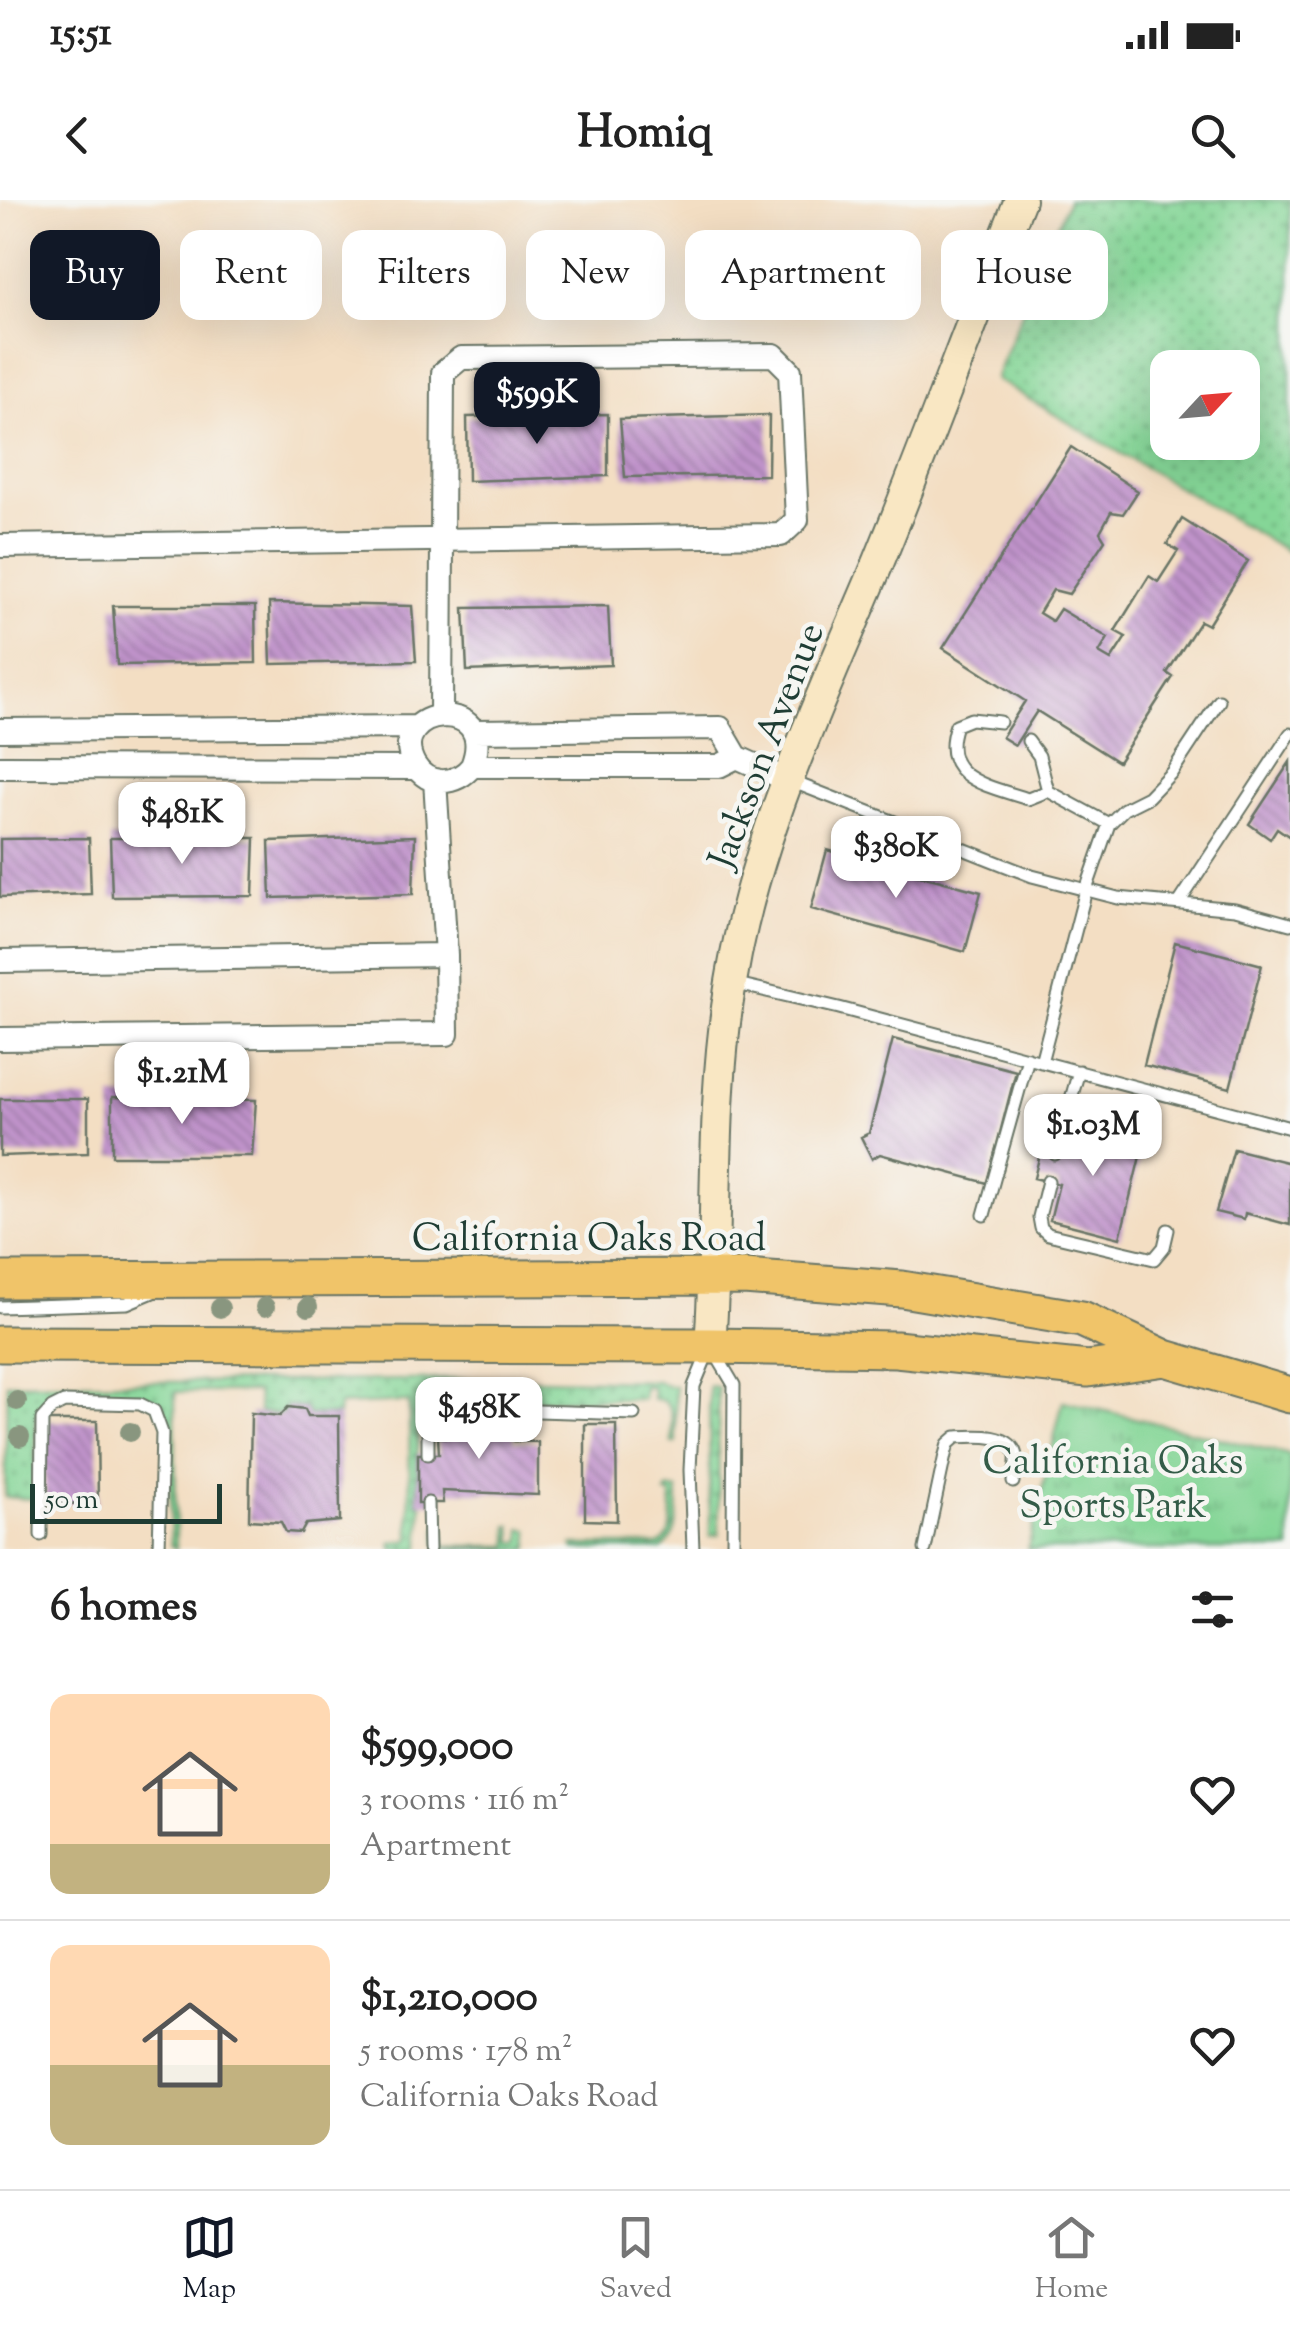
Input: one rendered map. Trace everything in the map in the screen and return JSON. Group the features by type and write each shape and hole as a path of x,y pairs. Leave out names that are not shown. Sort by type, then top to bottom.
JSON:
{"main road":[{"name":"Jackson Avenue","path":"710,1346 720,1069 730,982 746,910 788,780 1020,200"},
{"name":"California Oaks Road","path":"0,1280 758,1278 902,1289 1082,1319 1165,1358 1290,1395"},
{"name":"California Oaks Road","path":"0,1344 896,1349 1088,1369 1165,1358"}],"street":[{"path":"0,546 443,540 781,535 797,520 790,370 774,355 461,358 443,374 443,540 441,715"},
{"path":"0,767 425,774 446,782 457,779 472,766 477,742 473,731 456,716 441,715 417,727 410,747 425,774 446,955 447,1034 0,1039"},
{"path":"0,730 417,727"},
{"path":"473,731 720,728 737,757 788,780"},
{"path":"649,730 649,766"},
{"path":"472,766 719,766 737,757"},
{"path":"0,961 446,955"}],"lane":[{"path":"984,1215 1109,824 1124,809 1148,797 1172,772 1219,701"},
{"path":"1000,722 972,719 956,725 950,740 952,759 970,779 1028,799 1048,792 1109,824"},
{"path":"1179,904 1290,734"},
{"path":"1028,741 1039,756 1048,792"},
{"path":"788,780 1032,876 1118,898 1234,909 1290,924"},
{"path":"730,982 1290,1128"},
{"path":"1055,1154 1079,1072"},
{"path":"1048,1181 1039,1218 1040,1228 1048,1234 1154,1259 1164,1247 1168,1230"},
{"path":"0,1307 126,1303 184,1278"},
{"path":"693,1549 690,1470 694,1386 710,1346"},
{"path":"710,1346 734,1385 733,1549"},
{"path":"41,1535 42,1419 64,1402 140,1404 154,1411 162,1434 159,1549"},
{"path":"428,1454 428,1416 445,1408 634,1414"},
{"path":"925,1549 948,1444 956,1438 1002,1439 1012,1447 1016,1459 1013,1482"},
{"path":"428,1503 429,1549"}],"green space":[{"path":"1068,200 1290,200 1290,553 995,379 1019,320 1108,320 1108,230 1056,230"},
{"path":"657,1381 675,1386 676,1443 672,1443 670,1408 653,1399 652,1386 644,1386 643,1399 435,1400 418,1412 420,1549 393,1549 391,1543 410,1540 409,1402 339,1405 338,1415 309,1415 305,1408 288,1406 280,1414 259,1412 257,1392 175,1392 176,1548 171,1545 169,1421 160,1402 143,1394 62,1393 36,1415 34,1499 5,1497 7,1383"},
{"path":"709,1386 718,1387 719,1535 710,1536"},
{"name":"California Oaks Sports Park","path":"1063,1401 1290,1455 1290,1549 1028,1549"},
{"path":"668,1489 678,1490 677,1523 672,1537 661,1549 573,1549 573,1545 658,1545 670,1529"},
{"path":"509,1526 513,1542 521,1542 522,1529 529,1530 528,1549 437,1548 439,1527 443,1529 444,1546 509,1546"}],"building":[{"path":"608,414 608,476 468,481 467,417"},
{"path":"769,415 768,475 625,477 620,419"},
{"path":"1071,447 1138,491 1123,514 1111,512 1100,532 1105,540 1069,594 1053,590 1039,613 1052,621 1060,609 1108,638 1099,653 1111,660 1126,637 1115,631 1149,576 1158,582 1178,551 1167,544 1182,519 1248,561 1208,625 1200,621 1167,673 1173,677 1118,762 1037,711 1015,745 1002,737 1025,701 943,648"},
{"path":"269,603 412,606 416,661 271,664"},
{"path":"113,606 255,606 256,663 117,665"},
{"path":"608,606 611,665 467,671 464,608"},
{"path":"1290,762 1290,837 1277,828 1270,839 1249,824"},
{"path":"415,836 413,894 271,898 269,841"},
{"path":"89,838 91,894 0,897 0,839"},
{"path":"110,838 255,838 253,896 112,897"},
{"path":"827,850 981,892 965,952 811,909"},
{"path":"1175,942 1262,965 1230,1088 1144,1065"},
{"path":"893,1039 1016,1071 987,1183 880,1154 872,1159 861,1137 869,1133"},
{"path":"112,1097 256,1100 252,1156 112,1156"},
{"path":"0,1099 88,1099 88,1153 0,1156"},
{"path":"1077,1123 1144,1140 1120,1238 1050,1220 1059,1184 1034,1178 1041,1150 1069,1157"},
{"path":"1234,1149 1290,1163 1290,1225 1245,1213 1244,1219 1216,1212"},
{"path":"288,1407 305,1409 308,1416 339,1416 340,1521 306,1524 301,1533 286,1532 281,1522 249,1520 251,1413 280,1416"},
{"path":"451,1419 514,1420 514,1441 538,1442 538,1495 442,1491 443,1503 418,1503 418,1454 439,1454 438,1437 449,1438"},
{"path":"44,1421 97,1421 98,1504 45,1503"},
{"path":"585,1424 616,1424 617,1521 585,1520"}]}
